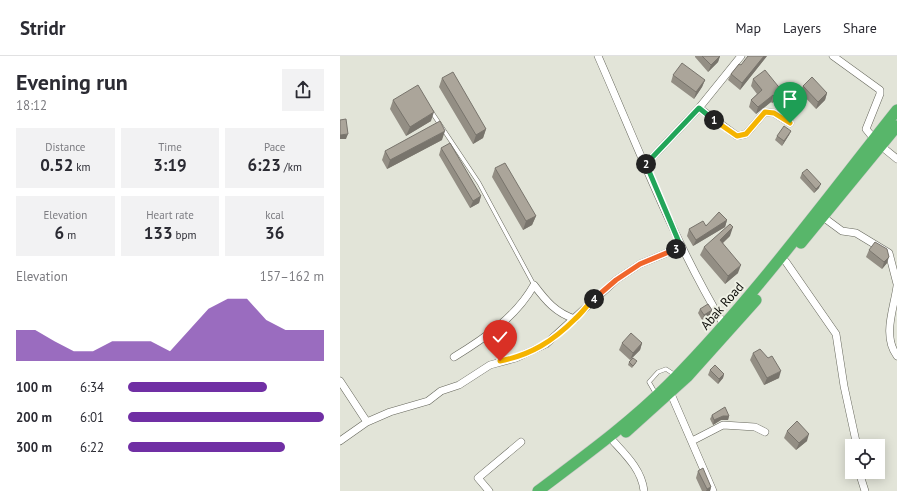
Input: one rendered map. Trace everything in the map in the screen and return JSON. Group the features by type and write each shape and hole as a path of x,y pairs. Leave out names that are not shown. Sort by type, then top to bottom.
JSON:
{"highway":[{"name":"Abak Road","path":"550,491 614,442 671,394 743,316 823,217 877,143 897,110"},
{"name":"Abak Road","path":"538,491 619,430 676,376 750,297 877,143 897,126"}],"street":[{"path":"598,56 681,247 724,325"},
{"path":"645,165 699,108 741,56"},
{"path":"832,56 880,90 880,94 866,129 877,143 897,159"},
{"path":"699,108 737,136 746,134 765,112 774,113 790,123"},
{"path":"823,217 842,231 856,233 889,253 897,285 889,335 891,345 897,356"},
{"path":"340,441 367,422 390,412 428,401 442,391 459,385 490,365 533,351 546,344 576,319 590,302 616,280 640,264 681,247"},
{"path":"786,262 836,334 844,386 855,439"},
{"path":"454,357 472,346 516,312 534,285 554,309 563,315 576,319"},
{"path":"340,381 367,422"},
{"path":"671,394 713,491"},
{"path":"692,441 723,425 755,427 765,432"},
{"path":"489,491 478,478 521,442"},
{"path":"614,442 639,473 643,482 644,491"},
{"path":"862,479 866,491"}],"lane":[{"path":"430,108 479,183 534,285"},
{"path":"656,396 649,382 654,375 666,369 676,376"}],"building":[{"path":"702,56 720,56 711,65"},
{"path":"748,56 764,56 742,83 731,74"},
{"path":"682,63 705,80 696,92 673,75"},
{"path":"765,70 782,91 775,97 773,95 758,107 751,100 762,90 753,79"},
{"path":"453,72 486,129 476,135 442,78"},
{"path":"812,77 827,93 818,102 803,86"},
{"path":"418,85 434,112 410,127 393,100"},
{"path":"346,119 348,134 340,135 340,120"},
{"path":"440,121 445,131 390,160 385,151"},
{"path":"784,126 791,131 784,141 777,136"},
{"path":"450,143 481,196 473,201 441,148"},
{"path":"505,163 536,216 526,221 495,168"},
{"path":"807,169 821,184 816,189 802,173"},
{"path":"719,212 727,220 696,240 689,229 703,221 706,226"},
{"path":"730,224 733,227 720,240 741,265 728,276 704,247"},
{"path":"875,242 887,249 889,257 884,262 869,250"},
{"path":"708,304 712,310 704,315 700,309"},
{"path":"631,333 642,343 633,353 622,343"},
{"path":"760,349 768,358 772,356 781,371 767,378 753,353"},
{"path":"633,358 637,361 633,366 629,362"},
{"path":"715,365 724,374 719,379 710,370"},
{"path":"725,407 729,416 723,416 714,420 712,415"},
{"path":"797,421 809,434 799,443 787,431"},
{"path":"703,468 711,487 707,489 698,471"}],"route":[{"path":"500,361 516,358 546,344 576,319 590,302 616,280 640,264 681,247 645,165 699,108 733,135 737,136 746,134 761,115 769,111 790,123"}]}
